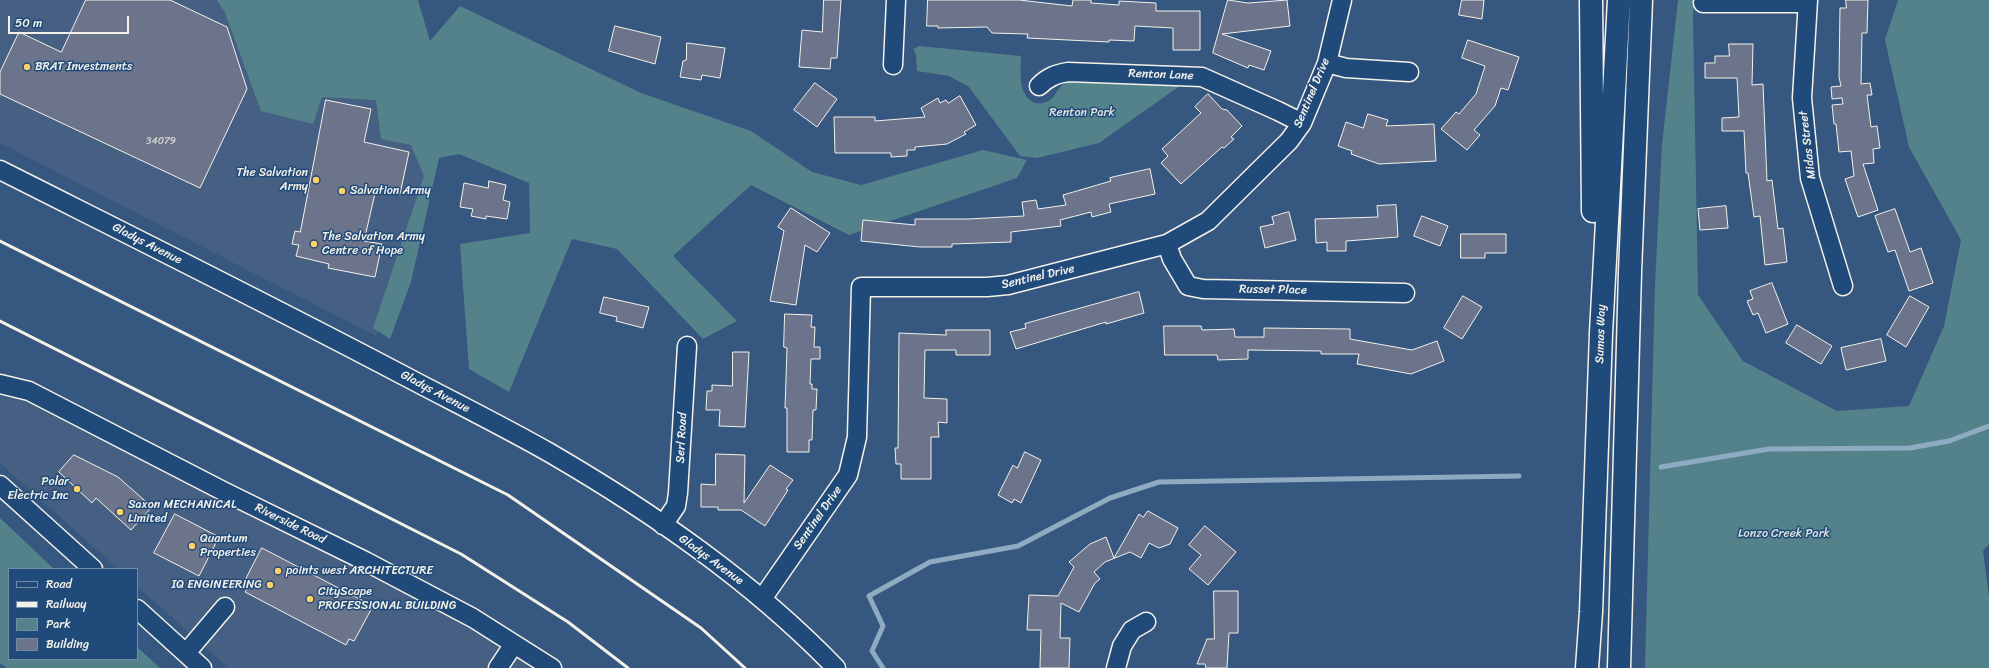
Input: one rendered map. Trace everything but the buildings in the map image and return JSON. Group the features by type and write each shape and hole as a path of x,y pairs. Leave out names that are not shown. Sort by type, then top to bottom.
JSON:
{"highway":[{"path":"1591,0 1593,213 1586,406 1592,566"},
{"name":"Sumas Way","path":"1587,668 1601,333 1619,0"},
{"path":"1619,668 1630,272 1641,0"},
{"path":"1630,272 1644,155 1655,0"}],"street":[{"path":"893,65 896,0"},
{"name":"Sentinel Drive","path":"762,599 848,474 857,437 861,287 987,287 1008,285 1167,244 1208,222 1289,141 1302,123 1327,63 1342,0"},
{"path":"1703,4 1807,1"},
{"name":"Midas Street","path":"1807,1 1802,98 1810,178 1843,286"},
{"path":"1327,63 1346,68 1409,72"},
{"name":"Renton Lane","path":"1039,86 1045,79 1056,74 1068,72 1202,77 1302,123"},
{"name":"Gladys Avenue","path":"0,170 264,302 542,448 663,525 762,599 806,638 836,668"},
{"name":"Russet Place","path":"1167,244 1172,259 1188,286 1203,289 1405,293"},
{"name":"Serl Road","path":"663,525 676,506 678,493 687,346"},
{"name":"Riverside Road","path":"0,384 29,391 223,491 364,561 473,618 552,668"},
{"path":"0,485 92,568"},
{"path":"186,653 225,607"},
{"path":"138,610 202,668"},
{"path":"1116,668 1122,646 1132,630 1146,622"},
{"path":"498,668 514,644"}],"shaded area":[{"path":"0,0 263,0 413,76 434,165 376,336 0,143"},
{"path":"0,396 22,400 501,642 540,668 228,668 138,587 138,568 117,568 0,463"}],"green space":[{"path":"217,0 418,0 430,41 460,6 641,93 751,131 812,172 861,185 983,150 1027,160 1017,178 849,235 751,185 673,256 737,321 703,339 617,249 572,239 509,392 469,369 460,244 530,233 529,183 459,154 439,158 411,282 390,339 373,328 424,176 411,145 381,139 376,100 322,97 313,124 261,111 225,13"},
{"name":"Lonzo Creek Park","path":"1678,0 1694,0 1693,17 1698,295 1743,361 1837,411 1909,406 1944,326 1961,240 1909,147 1885,40 1898,0 1989,0 1989,544 1983,551 1989,597 1989,668 1645,668 1655,285 1662,144"},
{"name":"Renton Park","path":"919,46 1021,56 1021,82 1023,89 1025,95 1035,103 1049,101 1062,85 1068,81 1184,83 1099,143 1037,158 1020,156 969,87 949,76 917,71 916,55 913,49"},
{"path":"0,518 53,568 8,568 8,660 138,660 138,648 160,668 7,668 0,663"}],"waterway":[{"path":"1661,467 1769,449 1910,448 1949,441 1989,426"},
{"path":"883,668 872,651 883,626 869,596 930,562 1018,546 1110,498 1159,482 1519,476"}],"railway":[{"path":"0,241 508,495 701,628 745,668"},
{"path":"0,321 461,554 568,622 628,668"}],"place":[{"name":"BRAT Investments","path":"27,67"},
{"name":"The Salvation Army","path":"316,180"},
{"name":"Salvation Army","path":"342,191"},
{"name":"The Salvation Army Centre of Hope","path":"314,244"},
{"name":"Polar Electric Inc","path":"77,489"},
{"name":"Saxon MECHANICAL Limited","path":"120,512"},
{"name":"Quantum Properties","path":"192,546"},
{"name":"points west ARCHITECTURE","path":"278,571"},
{"name":"IQ ENGINEERING","path":"270,585"},
{"name":"CityScape PROFESSIONAL BUILDING","path":"310,599"}]}
